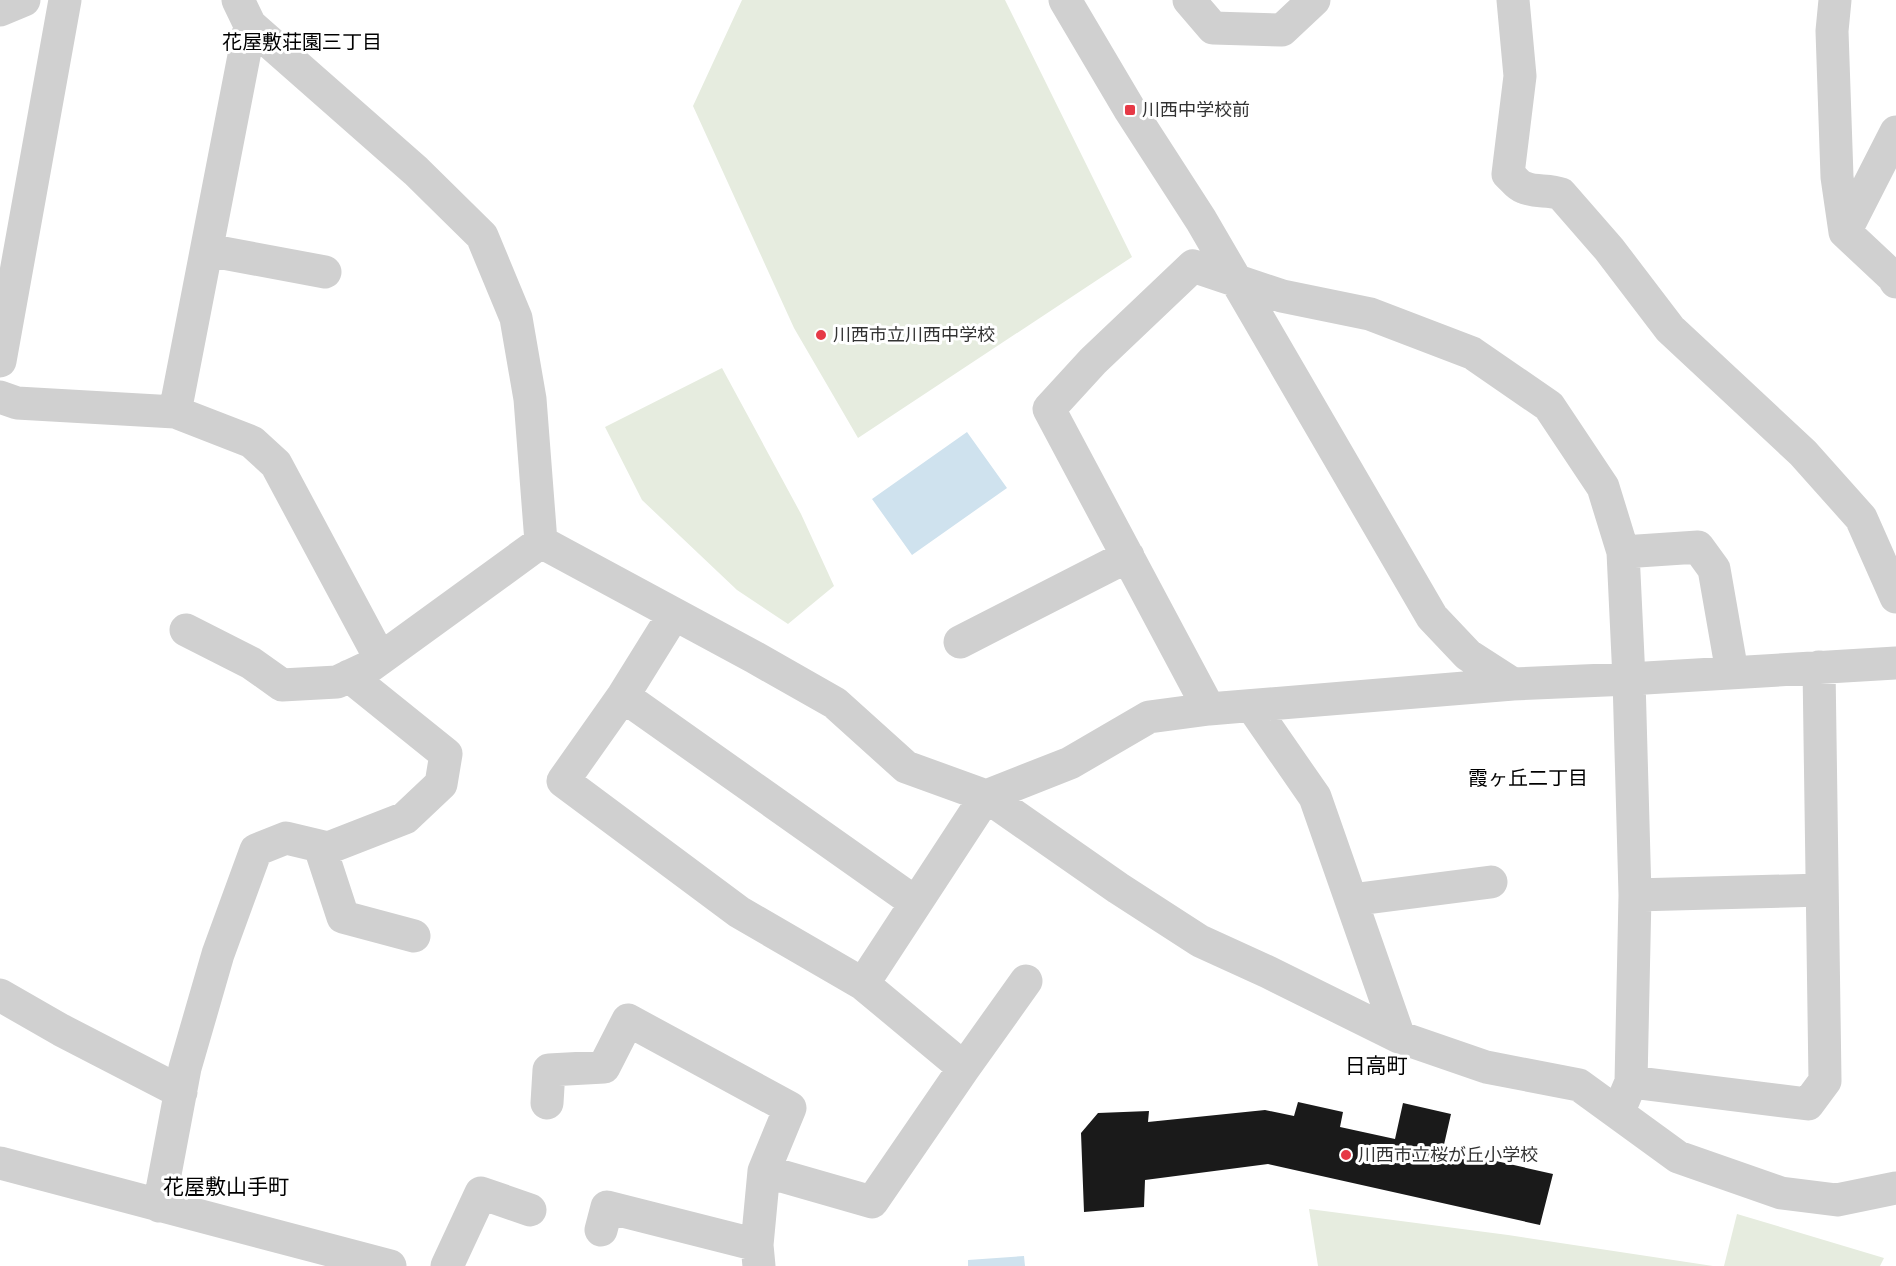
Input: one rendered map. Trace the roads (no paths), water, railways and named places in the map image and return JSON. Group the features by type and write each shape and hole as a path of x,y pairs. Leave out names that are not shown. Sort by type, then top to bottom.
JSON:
{"street":[{"path":"0,10 24,0"},
{"path":"0,361 65,0"},
{"path":"1065,0 1130,110 1201,220 1432,617 1468,655 1513,684"},
{"path":"1189,0 1213,28 1282,30 1314,0"},
{"path":"1513,0 1520,76 1509,174 1521,187 1550,190 1561,194 1609,249 1670,329 1803,453 1861,518 1896,597"},
{"path":"1835,0 1832,31 1837,177 1845,232 1896,282"},
{"path":"175,412 207,250 244,12"},
{"path":"244,12 416,171 482,237 516,318 530,399 541,542"},
{"path":"1845,232 1896,132"},
{"path":"207,250 326,272"},
{"path":"1209,708 1049,409 1093,361 1193,266 1282,296 1371,314 1472,352 1550,406 1603,487 1623,552 1635,895 1631,1082 1618,1113"},
{"path":"0,397 17,403 175,412 252,442 276,464 380,658"},
{"path":"541,542 835,703 906,767 986,796 1118,888 1200,941 1399,1036 1486,1067 1579,1085 1678,1157 1782,1193 1837,1200 1896,1188"},
{"path":"186,630 251,663 282,685 338,682 369,667 541,542"},
{"path":"1623,552 1698,547 1714,569 1732,672"},
{"path":"960,642 1128,556"},
{"path":"674,614 623,696 563,781 740,912 862,984 964,1068"},
{"path":"862,984 986,796 1070,764 1149,717 1209,708 1513,684 1896,663"},
{"path":"1631,1082 1808,1104 1825,1081 1819,667"},
{"path":"159,1206 185,1068 218,954 256,850 286,838 328,848 405,818 441,784 446,754 349,676"},
{"path":"623,696 916,903"},
{"path":"1252,706 1315,797 1399,1036"},
{"path":"320,847 343,917 414,936"},
{"path":"1351,900 1491,882"},
{"path":"1635,895 1822,890"},
{"path":"764,1171 872,1202 1026,981"},
{"path":"0,994 61,1030 181,1092"},
{"path":"547,1103 549,1070 604,1067 628,1020 790,1108 764,1171 758,1255 607,1208 601,1230"},
{"path":"0,1163 390,1266"},
{"path":"447,1266 481,1194 530,1210"}],"water":[{"path":"967,432 1007,488 912,555 872,499"},
{"path":"1024,1256 1025,1266 968,1266 968,1260"}],"place":[{"name":"川西中学校前","path":"1130,110"},
{"name":"川西市立川西中学校","path":"821,335"},
{"name":"川西市立桜が丘小学校","path":"1346,1155"}],"district":[{"name":"花屋敷荘園三丁目","path":"302,42"},
{"name":"霞ヶ丘二丁目","path":"1528,778"},
{"name":"日高町","path":"1376,1066"},
{"name":"花屋敷山手町","path":"226,1187"}]}
